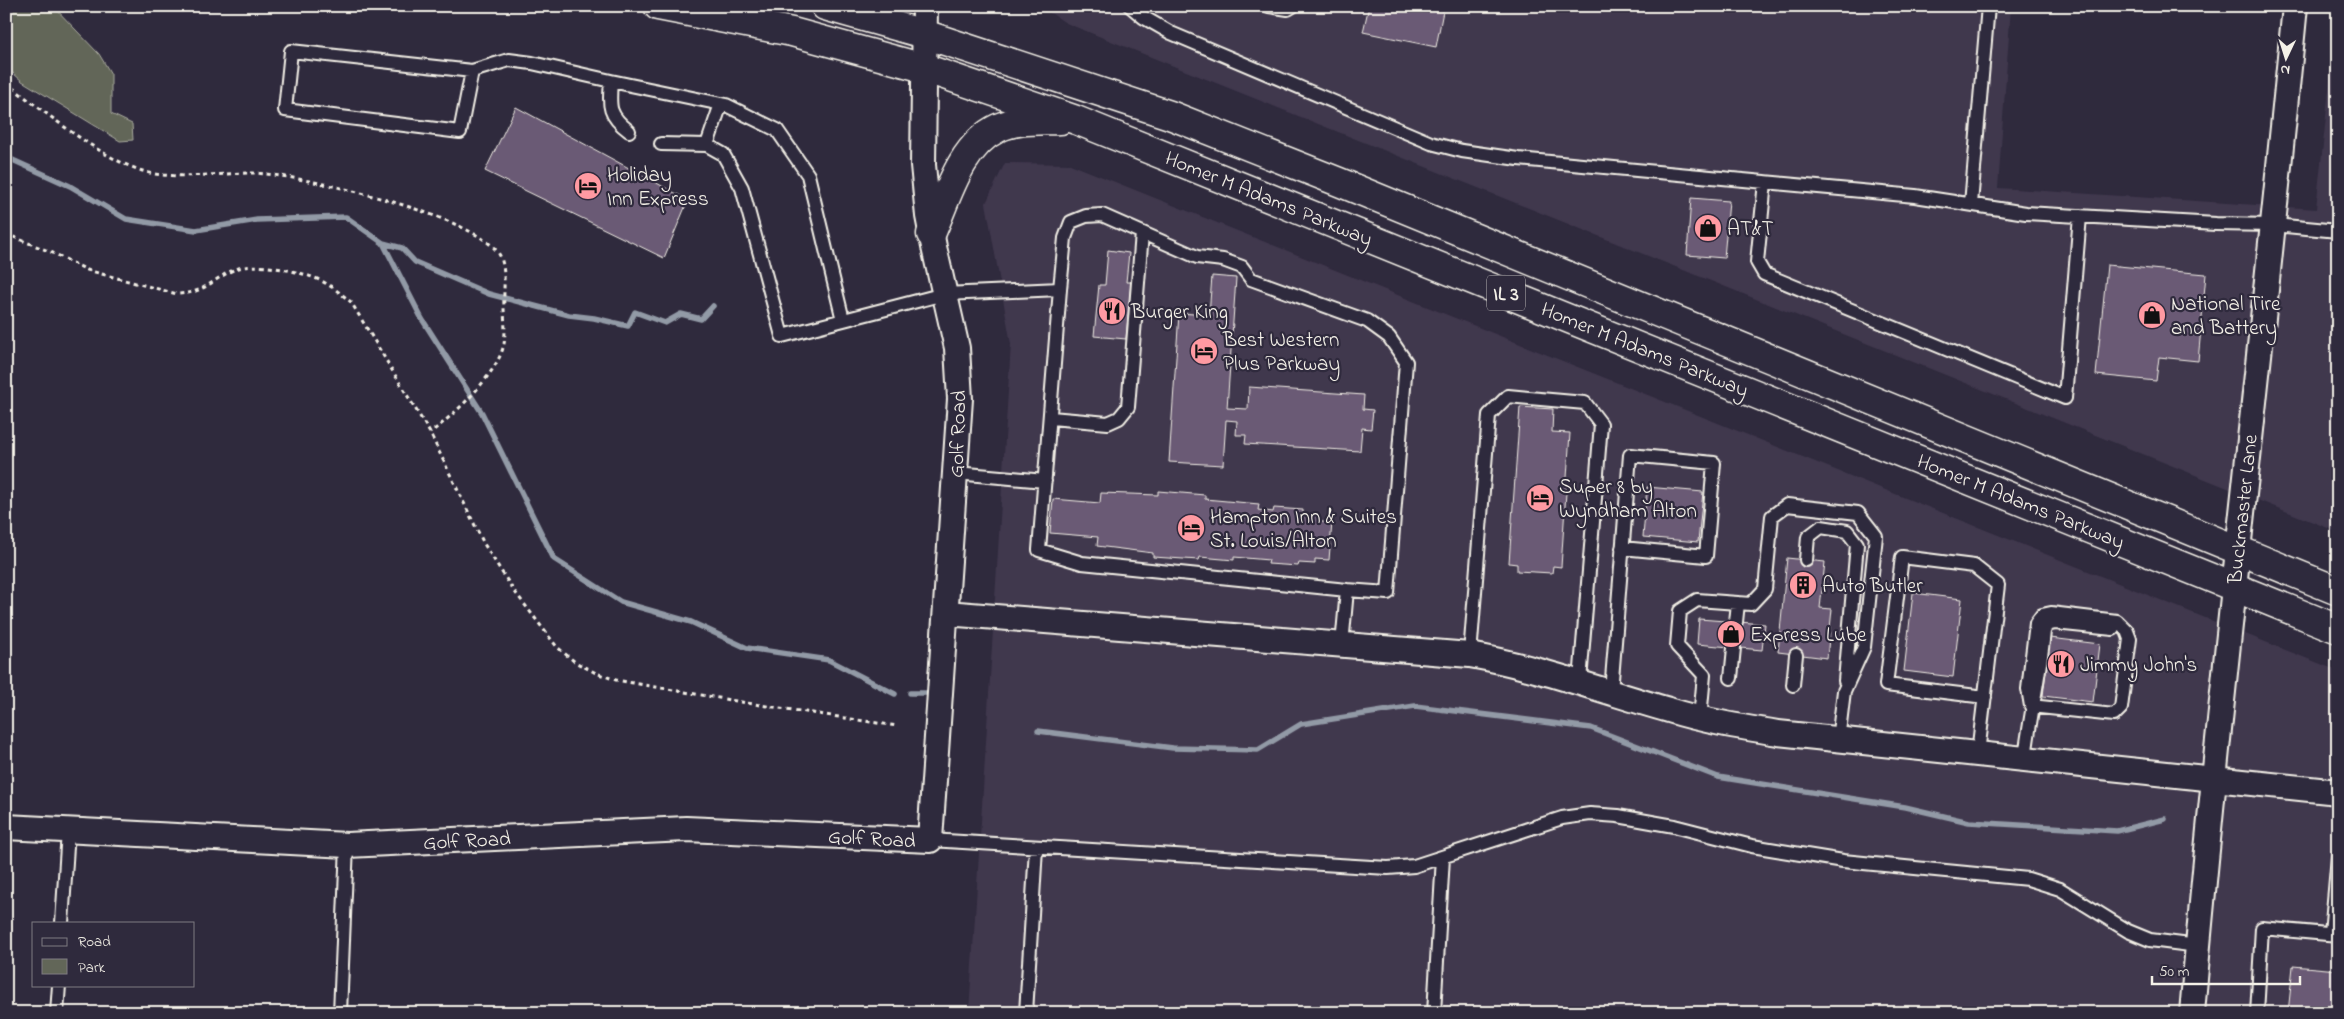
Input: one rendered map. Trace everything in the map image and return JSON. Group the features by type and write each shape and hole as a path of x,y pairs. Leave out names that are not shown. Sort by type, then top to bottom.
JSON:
{"main road":[{"name":"Homer M Adams Parkway","path":"658,6 792,32 924,68 1076,120 2338,629"},
{"name":"Homer M Adams Parkway","path":"825,6 924,34 1188,122 2338,591"},
{"path":"931,234 955,178 979,140 999,127 1023,122 1076,120"}],"street":[{"name":"Golf Road","path":"6,827 347,845 686,829 930,840 960,399 957,348 931,234 923,165 925,6"},
{"name":"Buckmaster Lane","path":"2192,1013 2213,780 2274,225 2295,6"},
{"path":"946,613 1470,655 1514,663 1580,681 1700,718 1768,731 1838,740 1978,753 2213,780 2338,792"}],"lane":[{"path":"1130,6 1143,17 1171,33 1431,143 1462,151 1518,159 1915,196 2026,213 2274,225 2338,231"},
{"path":"1269,6 1277,9 1288,9 1293,6"},
{"path":"1972,204 1988,6"},
{"path":"472,71 460,132 285,110 291,50 472,71 509,60 532,63 721,104 777,130 808,175 843,320"},
{"path":"611,81 609,105 614,120 629,131"},
{"path":"707,145 721,104"},
{"path":"661,144 707,145 723,154 742,188 782,336 944,294 1060,289"},
{"path":"1765,182 1757,262 1764,274 2065,398 2080,216"},
{"path":"1086,216 1102,216 1142,233 1197,257 1223,260 1242,267 1251,279 1367,321 1389,337 1406,362 1388,592 1347,590 1082,562 1039,550 1065,238 1071,222 1086,216"},
{"path":"1051,418 1108,422 1119,418 1128,407 1142,233"},
{"path":"1470,655 1490,415 1508,396 1585,403 1601,424 1580,681"},
{"path":"1611,692 1622,548 1630,455 1714,463 1706,556 1622,548"},
{"path":"956,473 1045,481"},
{"path":"1700,718 1704,675 1677,646 1680,611 1697,600 1751,604 1765,589 1772,516 1787,505 1858,513 1876,536 1864,647 1844,691"},
{"path":"1806,560 1808,537 1821,527 1847,530 1857,544 1838,740"},
{"path":"1978,753 1998,585 1974,566 1902,557 1886,685 1984,697"},
{"path":"1342,644 1347,590"},
{"path":"1736,622 1738,603"},
{"path":"2025,758 2031,706 2028,689 2034,632 2036,623 2042,615 2051,612 2117,621 2127,631 2130,639 2121,708 2114,715 2031,706"},
{"path":"1731,678 1734,648"},
{"path":"1793,685 1796,655"},
{"path":"930,840 1036,848 1388,868 1414,866 1562,818 1590,814 1618,816 1674,826 1752,846 1843,861 2028,879 2060,888 2135,934 2150,940 2198,946"},
{"path":"62,922 68,830"},
{"path":"340,1013 347,845"},
{"path":"1026,1013 1036,848"},
{"path":"2256,1013 2262,928 2334,934 2338,856"},
{"path":"1434,1013 1442,857"},
{"path":"57,1013 59,986"}],"path":[{"path":"6,84 98,148 127,164 147,172 168,174 253,173 306,179 395,204 471,231 500,254 503,269 504,344 496,365 445,421 430,433"},
{"path":"6,234 50,252 86,270 177,294 191,294 206,288 224,275 249,266 312,276 334,288 351,302 430,433 484,544 512,588 557,647 575,662 596,673 616,680 747,703 897,726"}],"shaded area":[{"path":"1040,6 2011,6 1998,188 2316,209 2338,6 2338,532 1066,23"},
{"path":"1005,163 1070,164 2338,671 2338,1013 969,1013 1011,344 986,203"}],"green space":[{"path":"8,6 53,6 99,54 111,74 111,114 132,124 133,140 120,141 22,81 6,67"}],"building":[{"path":"1369,6 1444,6 1436,47 1363,32"},
{"name":"Holiday Inn Express","path":"516,107 688,200 664,258 485,171"},
{"name":"AT&T","path":"1691,198 1729,201 1724,258 1687,255"},
{"name":"Burger King","path":"1108,250 1129,253 1126,282 1131,282 1126,339 1094,336 1099,285 1105,285"},
{"name":"National Tire and Battery","path":"2107,265 2206,274 2198,361 2159,357 2156,381 2096,375"},
{"name":"Best Western Plus Parkway","path":"1212,276 1236,278 1227,408 1248,409 1249,387 1364,395 1363,409 1373,410 1371,429 1362,428 1360,451 1245,444 1246,435 1236,435 1237,421 1226,420 1223,465 1169,462 1179,313 1209,315"},
{"name":"Super 8 by Wyndham Alton","path":"1520,407 1553,409 1552,432 1570,433 1561,567 1553,566 1552,573 1517,571 1517,564 1509,563"},
{"path":"1647,487 1703,492 1698,542 1643,537"},
{"name":"Hampton Inn & Suites St. Louis/Alton","path":"1158,491 1205,495 1205,499 1259,504 1258,510 1273,512 1274,508 1303,510 1303,514 1319,515 1319,522 1332,522 1329,560 1315,559 1315,564 1299,563 1298,566 1268,564 1269,560 1234,557 1234,560 1200,557 1199,560 1153,557 1153,553 1097,546 1098,537 1050,533 1053,499 1100,503 1101,493 1158,495"},
{"name":"Auto Butler","path":"1787,558 1825,562 1820,608 1832,609 1827,658 1778,652"},
{"path":"1913,593 1962,599 1953,677 1904,671"},
{"name":"Express Lube","path":"1699,619 1765,624 1762,650 1697,644"},
{"path":"2050,638 2100,644 2093,702 2043,696"},
{"path":"2293,966 2338,970 2338,1013 2288,1013"}],"waterway":[{"path":"6,157 70,186 126,219 196,230 257,220 346,217 383,243 422,319 482,413 554,559 621,602 691,622 747,648 829,660 895,694"},
{"path":"383,243 402,248 415,262 489,294 569,315 594,318 628,326 635,312 665,323 681,314 701,319 713,306"},
{"path":"910,693 927,693"},
{"path":"1038,731 1173,748 1258,750 1301,724 1415,706 1591,728 1718,777 1905,807 1969,822 2117,831 2165,819"}],"place":[{"name":"Holiday Inn Express","path":"588,186"},
{"name":"AT&T","path":"1708,228"},
{"name":"Burger King","path":"1112,311"},
{"name":"National Tire and Battery","path":"2152,315"},
{"name":"Best Western Plus Parkway","path":"1204,351"},
{"name":"Super 8 by Wyndham Alton","path":"1540,498"},
{"name":"Hampton Inn & Suites St. Louis/Alton","path":"1191,528"},
{"name":"Auto Butler","path":"1803,585"},
{"name":"Express Lube","path":"1731,634"},
{"name":"Jimmy John's","path":"2061,664"}]}
